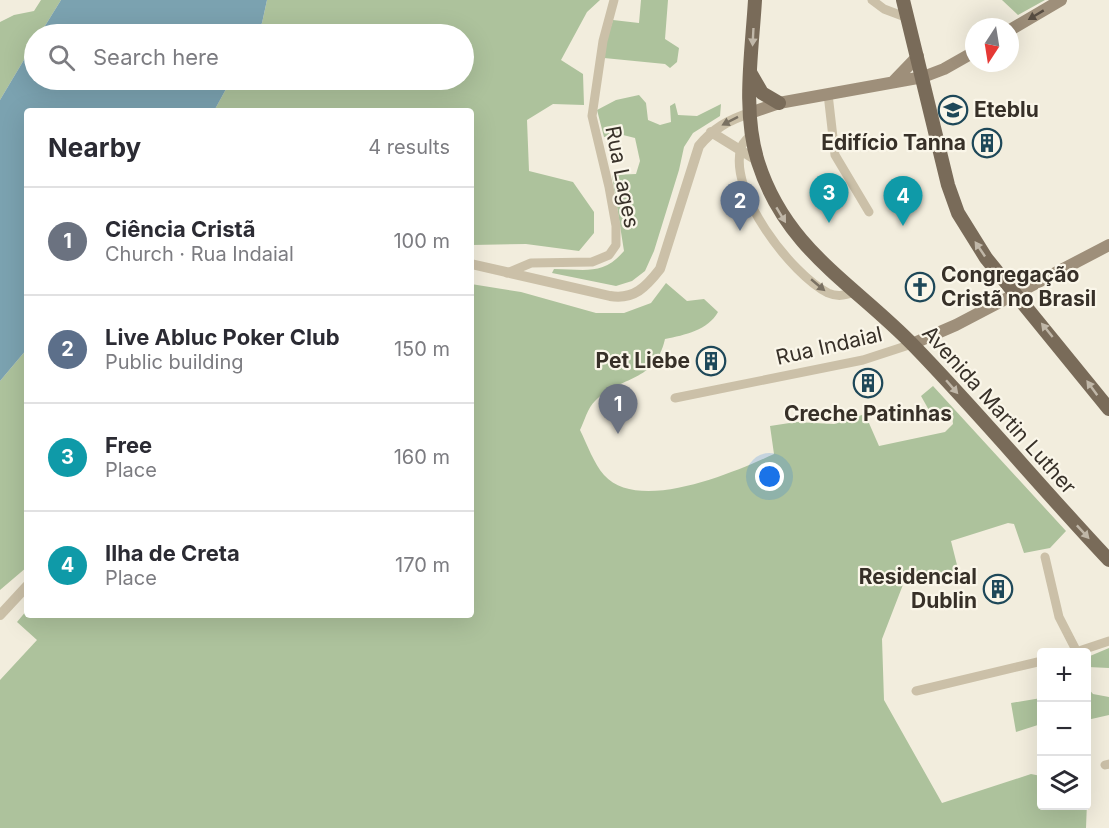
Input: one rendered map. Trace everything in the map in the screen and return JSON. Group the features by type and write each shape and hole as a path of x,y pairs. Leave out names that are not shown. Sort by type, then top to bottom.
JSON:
{"main road":[{"name":"Avenida Martin Luther","path":"755,0 750,113 752,134 758,161 771,197 793,232 854,292 912,344 1109,560"},
{"path":"903,0 948,186 958,213 986,258 1109,409"},
{"path":"1019,25 1061,0"},
{"path":"893,82 918,56"},
{"path":"750,113 779,103 922,77 944,69 965,57"},
{"path":"751,74 762,93 779,103"},
{"name":"Rua Indaial","path":"912,344 1017,294 1109,245"}],"street":[{"name":"Rua Lages","path":"507,273 531,263 592,262 609,255 616,245 610,197 592,116 603,41 615,0"},
{"path":"872,0 884,9 908,18"},
{"path":"828,94 835,154 868,212"},
{"path":"474,265 621,298 636,294 648,285 660,269 699,146 711,132 732,118 750,113"},
{"path":"711,132 758,161"},
{"path":"752,134 740,149 741,180 753,212 767,234 795,264 827,292 842,296 854,292"},
{"name":"Rua Indaial","path":"675,398 863,360 912,344"},
{"path":"1045,557 1059,617 1075,648"},
{"path":"0,615 24,589"},
{"path":"1089,648 1109,641"},
{"path":"916,691 1037,662"}],"green space":[{"path":"41,0 61,0 46,24 24,24 24,60 0,100 0,22 14,15 34,11"},
{"path":"267,0 600,0 587,12 561,60 583,74 584,105 553,104 527,120 529,171 573,182 594,212 594,233 579,251 526,244 474,245 474,108 216,108 226,90 474,90 474,24 262,23"},
{"path":"641,0 668,0 665,39 679,48 677,62 670,68 665,64 604,58 613,20 639,23"},
{"path":"1002,0 1045,0 1018,15"},
{"path":"639,95 646,103 648,120 660,125 671,122 670,106 675,103 678,115 697,116 721,104 720,116 693,133 684,147 654,251 645,271 632,281 616,286 552,273 554,269 601,268 624,251 612,175 636,174 640,161 635,138 623,135 604,137 597,110 616,100"},
{"path":"666,283 687,301 704,299 718,312 702,327 665,339 654,364 636,377 605,393 588,411 580,430 600,470 620,486 640,491 663,490 688,486 736,470 774,454 770,426 796,422 834,424 865,414 879,446 945,432 953,424 952,415 930,412 921,396 933,386 1066,531 1050,548 1024,553 1014,524 1008,523 951,541 959,573 921,583 904,582 882,639 884,700 942,803 1031,774 1037,775 1037,810 1087,810 1086,828 0,828 0,680 37,640 17,622 24,614 24,618 474,618 474,284 521,292 596,313 624,313 651,303"},
{"path":"24,353 24,570 0,590 0,381"},
{"path":"1109,648 1109,668 1091,667 1091,656"},
{"path":"1091,692 1109,697 1109,715 1091,719"},
{"path":"1037,699 1037,725 1016,732 1011,703"}],"water":[{"path":"61,0 267,0 261,24 46,24"},
{"path":"24,60 24,90 226,90 216,108 24,108 24,353 0,381 0,100"}],"place":[{"name":"Eteblu","path":"953,110"},
{"name":"Edifício Tanna","path":"987,143"},
{"name":"Free","path":"829,223"},
{"name":"Ilha de Creta","path":"903,226"},
{"name":"Live Abluc Poker Club","path":"740,231"},
{"name":"Congregação Cristã no Brasil","path":"920,287"},
{"name":"Pet Liebe","path":"711,361"},
{"name":"Creche Patinhas","path":"868,383"},
{"name":"Ciência Cristã","path":"618,434"},
{"name":"Residencial Dublin","path":"998,589"}]}
